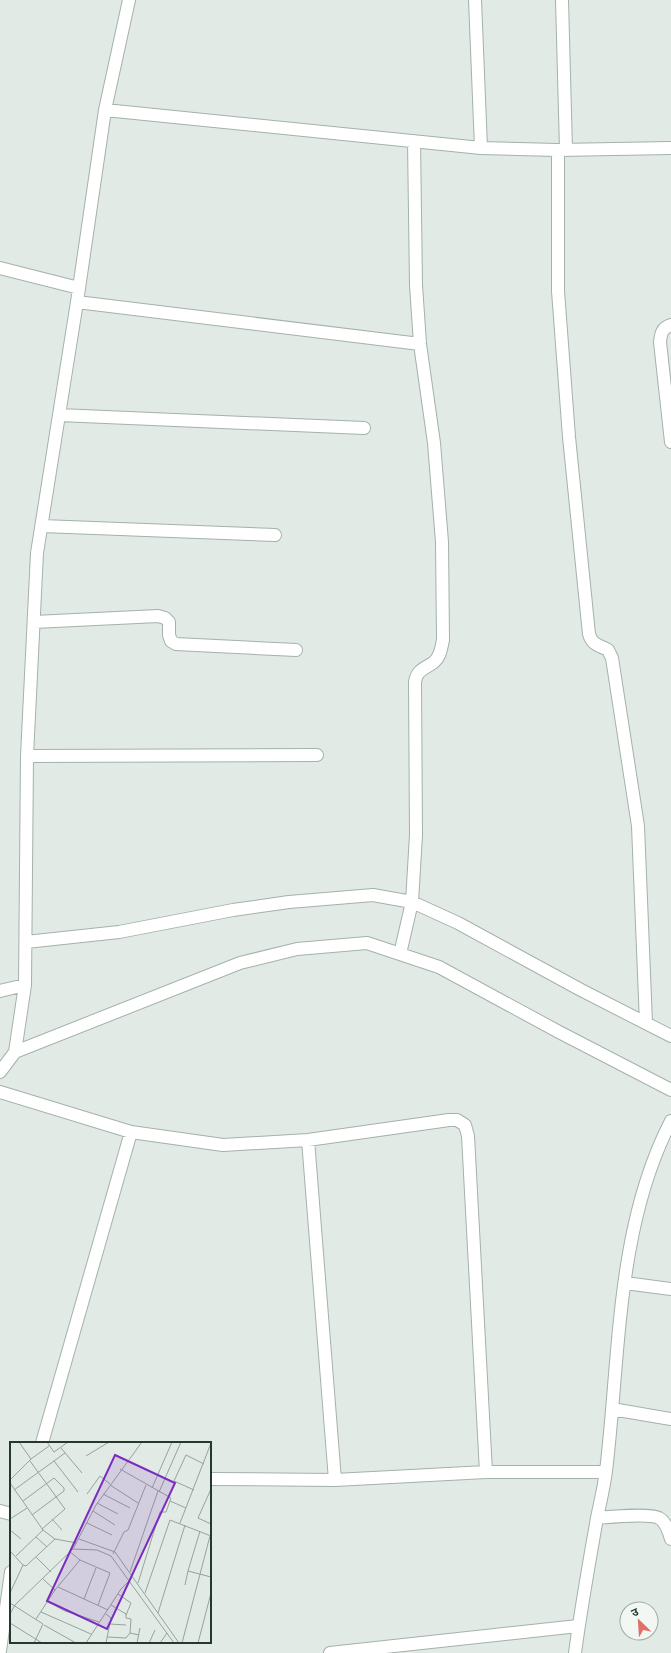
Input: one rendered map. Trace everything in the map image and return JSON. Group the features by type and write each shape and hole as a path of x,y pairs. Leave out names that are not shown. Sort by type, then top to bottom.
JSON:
{"street":[{"path":"16,1052 25,985 27,756 37,554 77,302 105,110 129,0"},
{"path":"475,0 480,148"},
{"path":"562,0 562,150 558,290 569,437 590,640 608,650 612,658 638,826 646,1022"},
{"path":"105,110 480,148 562,150 671,148"},
{"path":"400,954 412,902 416,834 415,682 419,671 435,661 440,653 443,640 442,542 434,443 420,344 416,285 414,141"},
{"path":"0,268 79,288"},
{"path":"77,302 420,344"},
{"path":"671,325 664,328 661,334 660,342 671,442"},
{"path":"59,415 364,428"},
{"path":"42,526 275,535"},
{"path":"34,622 158,616 165,618 169,622 169,635 171,641 176,644 296,650"},
{"path":"27,756 317,755"},
{"path":"26,942 120,932 233,910 290,902 373,895 412,902 458,923 581,990 671,1036"},
{"path":"0,1072 16,1052 240,963 298,949 367,943 439,967 452,973 559,1032 671,1090"},
{"path":"0,992 25,985"},
{"path":"0,1092 131,1132 223,1144 308,1140 449,1120 457,1120 465,1125 468,1136 486,1472"},
{"path":"575,1653 578,1626 606,1472 625,1283 634,1224 653,1162 671,1121"},
{"path":"42,1442 131,1132"},
{"path":"308,1140 335,1480"},
{"path":"625,1283 671,1289"},
{"path":"612,1409 671,1419"},
{"path":"211,1480 335,1480 486,1472 606,1472"},
{"path":"0,1511 10,1514"},
{"path":"597,1518 650,1516 659,1518 665,1523 671,1539"},
{"path":"0,1651 10,1579"},
{"path":"330,1653 578,1626"}]}
